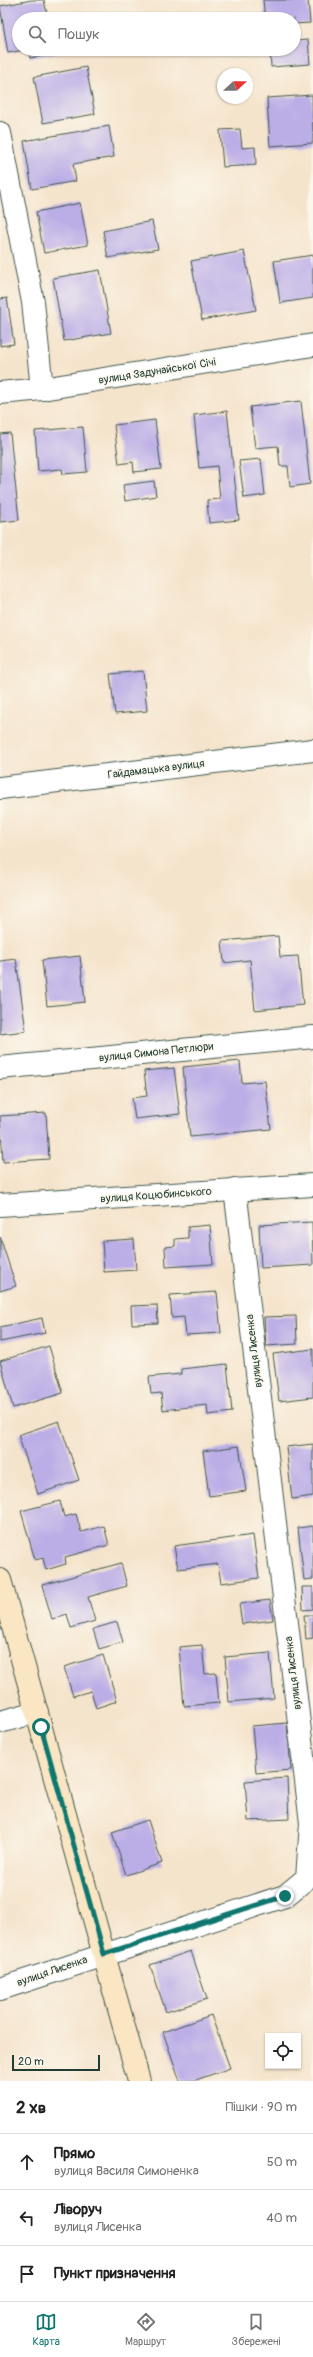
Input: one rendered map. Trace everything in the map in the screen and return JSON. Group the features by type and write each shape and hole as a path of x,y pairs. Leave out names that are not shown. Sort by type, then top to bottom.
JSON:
{"street":[{"path":"0,133 33,302 42,389"},
{"name":"вулиця Задунайської Січі","path":"0,394 42,389 313,345"},
{"name":"Гайдамацька вулиця","path":"0,788 313,750"},
{"name":"вулиця Симона Петлюри","path":"0,1068 313,1037"},
{"name":"вулиця Коцюбинського","path":"0,1205 313,1185"},
{"name":"вулиця Лисенка","path":"0,1989 285,1896 307,1878 311,1823 234,1189"},
{"path":"0,1580 139,2081"},
{"path":"0,1722 37,1712"}],"building":[{"path":"32,0 44,0 47,12 12,12 12,52 8,53 0,6"},
{"path":"263,0 308,0 310,23 301,24 301,12 264,12"},
{"path":"301,40 308,40 310,64 271,67 270,56 301,56"},
{"path":"30,56 40,56 30,58"},
{"path":"86,67 95,114 43,123 34,77"},
{"path":"312,95 313,143 270,146 267,98"},
{"path":"109,126 114,157 73,164 76,181 32,189 24,141"},
{"path":"240,129 242,148 255,147 256,165 223,167 220,130"},
{"path":"80,203 88,245 44,253 36,212"},
{"path":"152,221 158,249 108,258 103,231"},
{"path":"244,251 256,310 202,320 191,261"},
{"path":"313,255 313,298 280,303 274,261"},
{"path":"100,270 111,333 64,341 53,278"},
{"path":"7,298 14,344 0,346 0,299"},
{"path":"301,401 310,484 290,487 288,466 280,466 278,446 255,448 250,407"},
{"path":"227,411 239,520 209,523 207,500 220,499 217,466 199,468 194,415"},
{"path":"155,420 161,469 134,472 133,462 119,464 114,425"},
{"path":"83,427 87,472 63,474 62,469 38,471 35,431"},
{"path":"10,433 19,520 0,522 0,434"},
{"path":"261,459 265,495 244,498 239,461"},
{"path":"154,481 156,496 125,501 123,485"},
{"path":"143,671 147,711 115,714 110,674"},
{"path":"278,936 280,957 298,956 303,1005 255,1010 250,960 224,963 222,941"},
{"path":"80,956 85,1002 47,1006 42,960"},
{"path":"16,959 26,1031 0,1034 0,961"},
{"path":"240,1061 242,1083 265,1081 271,1129 190,1137 183,1067"},
{"path":"174,1068 180,1114 135,1119 132,1098 147,1096 144,1071"},
{"path":"46,1113 49,1159 3,1162 0,1116"},
{"path":"312,1222 313,1265 261,1268 259,1225"},
{"path":"210,1225 213,1264 166,1267 165,1247 175,1246 175,1239 188,1238 188,1227"},
{"path":"0,1237 16,1286 0,1291"},
{"path":"134,1239 136,1270 104,1272 102,1241"},
{"path":"217,1292 221,1333 186,1335 184,1317 172,1318 170,1295"},
{"path":"157,1305 158,1323 132,1324 131,1306"},
{"path":"296,1316 297,1344 266,1346 264,1317"},
{"path":"42,1318 45,1333 0,1342 0,1327"},
{"path":"49,1346 63,1393 13,1408 0,1361"},
{"path":"313,1349 313,1397 279,1401 273,1354"},
{"path":"227,1364 232,1412 208,1415 207,1405 163,1410 161,1393 151,1394 149,1377 181,1374 181,1369"},
{"path":"59,1421 79,1480 38,1494 18,1435"},
{"path":"313,1444 313,1496 292,1499 286,1447"},
{"path":"239,1446 246,1491 209,1496 203,1451"},
{"path":"60,1501 64,1517 76,1514 81,1532 104,1526 109,1545 65,1557 66,1564 46,1570 43,1558 35,1560 21,1511"},
{"path":"313,1526 313,1579 304,1580 298,1528"},
{"path":"253,1535 259,1578 221,1583 218,1564 178,1569 174,1546"},
{"path":"121,1563 127,1586 88,1597 95,1621 71,1628 67,1614 52,1619 42,1585"},
{"path":"302,1587 313,1587 313,1609 303,1610"},
{"path":"270,1600 273,1620 242,1624 239,1604"},
{"path":"304,1615 313,1615 313,1638 306,1639"},
{"path":"117,1622 123,1642 99,1649 93,1629"},
{"path":"202,1645 205,1674 216,1673 219,1703 184,1706 179,1647"},
{"path":"270,1653 274,1698 229,1702 225,1657"},
{"path":"103,1655 117,1701 96,1708 91,1691 73,1696 64,1667"},
{"path":"287,1723 291,1770 256,1773 252,1726"},
{"path":"287,1778 289,1819 248,1821 245,1781"},
{"path":"148,1820 162,1863 126,1875 112,1832"},
{"path":"191,1951 207,1999 166,2012 150,1965"},
{"path":"211,2015 230,2068 193,2081 180,2081 163,2032"}],"route":[{"path":"41,1727 104,1954 285,1896"}]}
